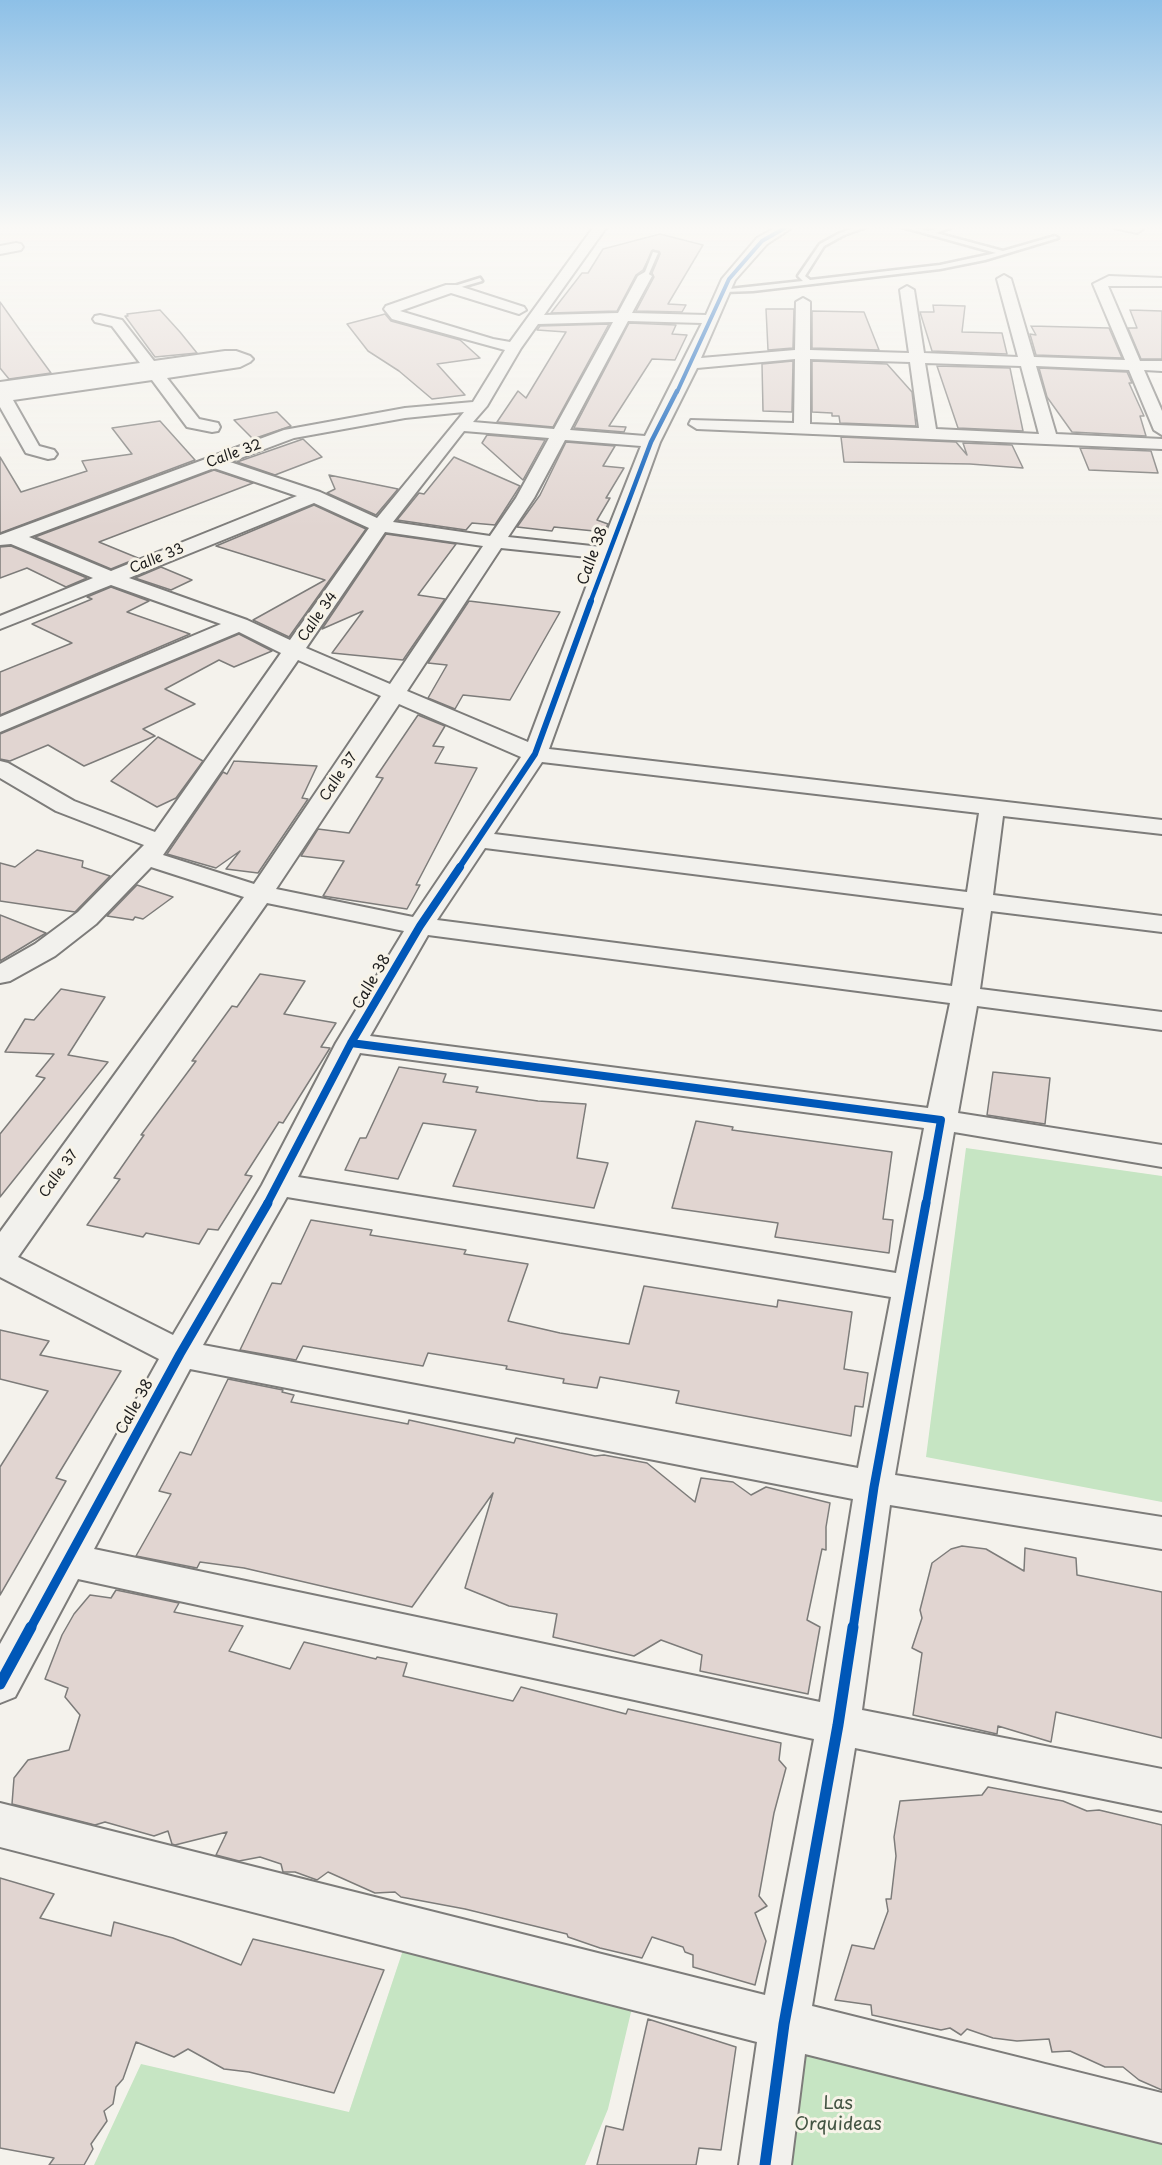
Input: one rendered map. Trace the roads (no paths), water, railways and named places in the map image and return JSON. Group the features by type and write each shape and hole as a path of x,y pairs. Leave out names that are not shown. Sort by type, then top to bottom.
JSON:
{"street":[{"path":"119,326 194,423 212,427"},
{"path":"431,326 514,347"},
{"name":"Calle 34","path":"0,975 45,951 87,918 154,851 381,526 460,426 479,406 514,347 522,326"},
{"name":"Calle 37","path":"0,1259 260,894 496,542 525,498 618,326"},
{"path":"688,326 710,329"},
{"name":"Calle 38","path":"0,1684 180,1354 278,1185 351,1043 420,926 535,754 651,442 711,326"},
{"path":"802,428 803,326"},
{"path":"911,326 928,432"},
{"path":"1017,326 1049,439"},
{"path":"1118,326 1162,430"},
{"path":"737,342 759,348 803,352 1133,362 1162,360"},
{"path":"690,364 803,352"},
{"path":"1133,362 1162,366"},
{"path":"48,454 32,449 1,393 155,371"},
{"name":"Calle 32","path":"6,539 290,434 405,413 479,406"},
{"path":"698,424 928,432 1162,444"},
{"path":"460,426 651,442"},
{"path":"213,462 314,496 381,526 496,542 608,553"},
{"name":"Calle 33","path":"0,623 314,496"},
{"path":"6,539 240,624 295,651 535,754 1162,828"},
{"path":"0,725 240,624"},
{"path":"0,768 65,806 154,851 260,894 420,926 1162,1021"},
{"path":"765,2165 784,2024 838,1725 874,1487 965,996 992,808"},
{"path":"479,840 1162,924"},
{"path":"351,1043 941,1120 1162,1156"},
{"path":"278,1185 911,1288"},
{"path":"0,1259 180,1354 874,1487 1162,1533"},
{"path":"66,1560 838,1725 1162,1790"},
{"path":"0,1825 1162,2118"}],"park label":[{"name":"Las Orquideas","path":"838,2114"}]}
